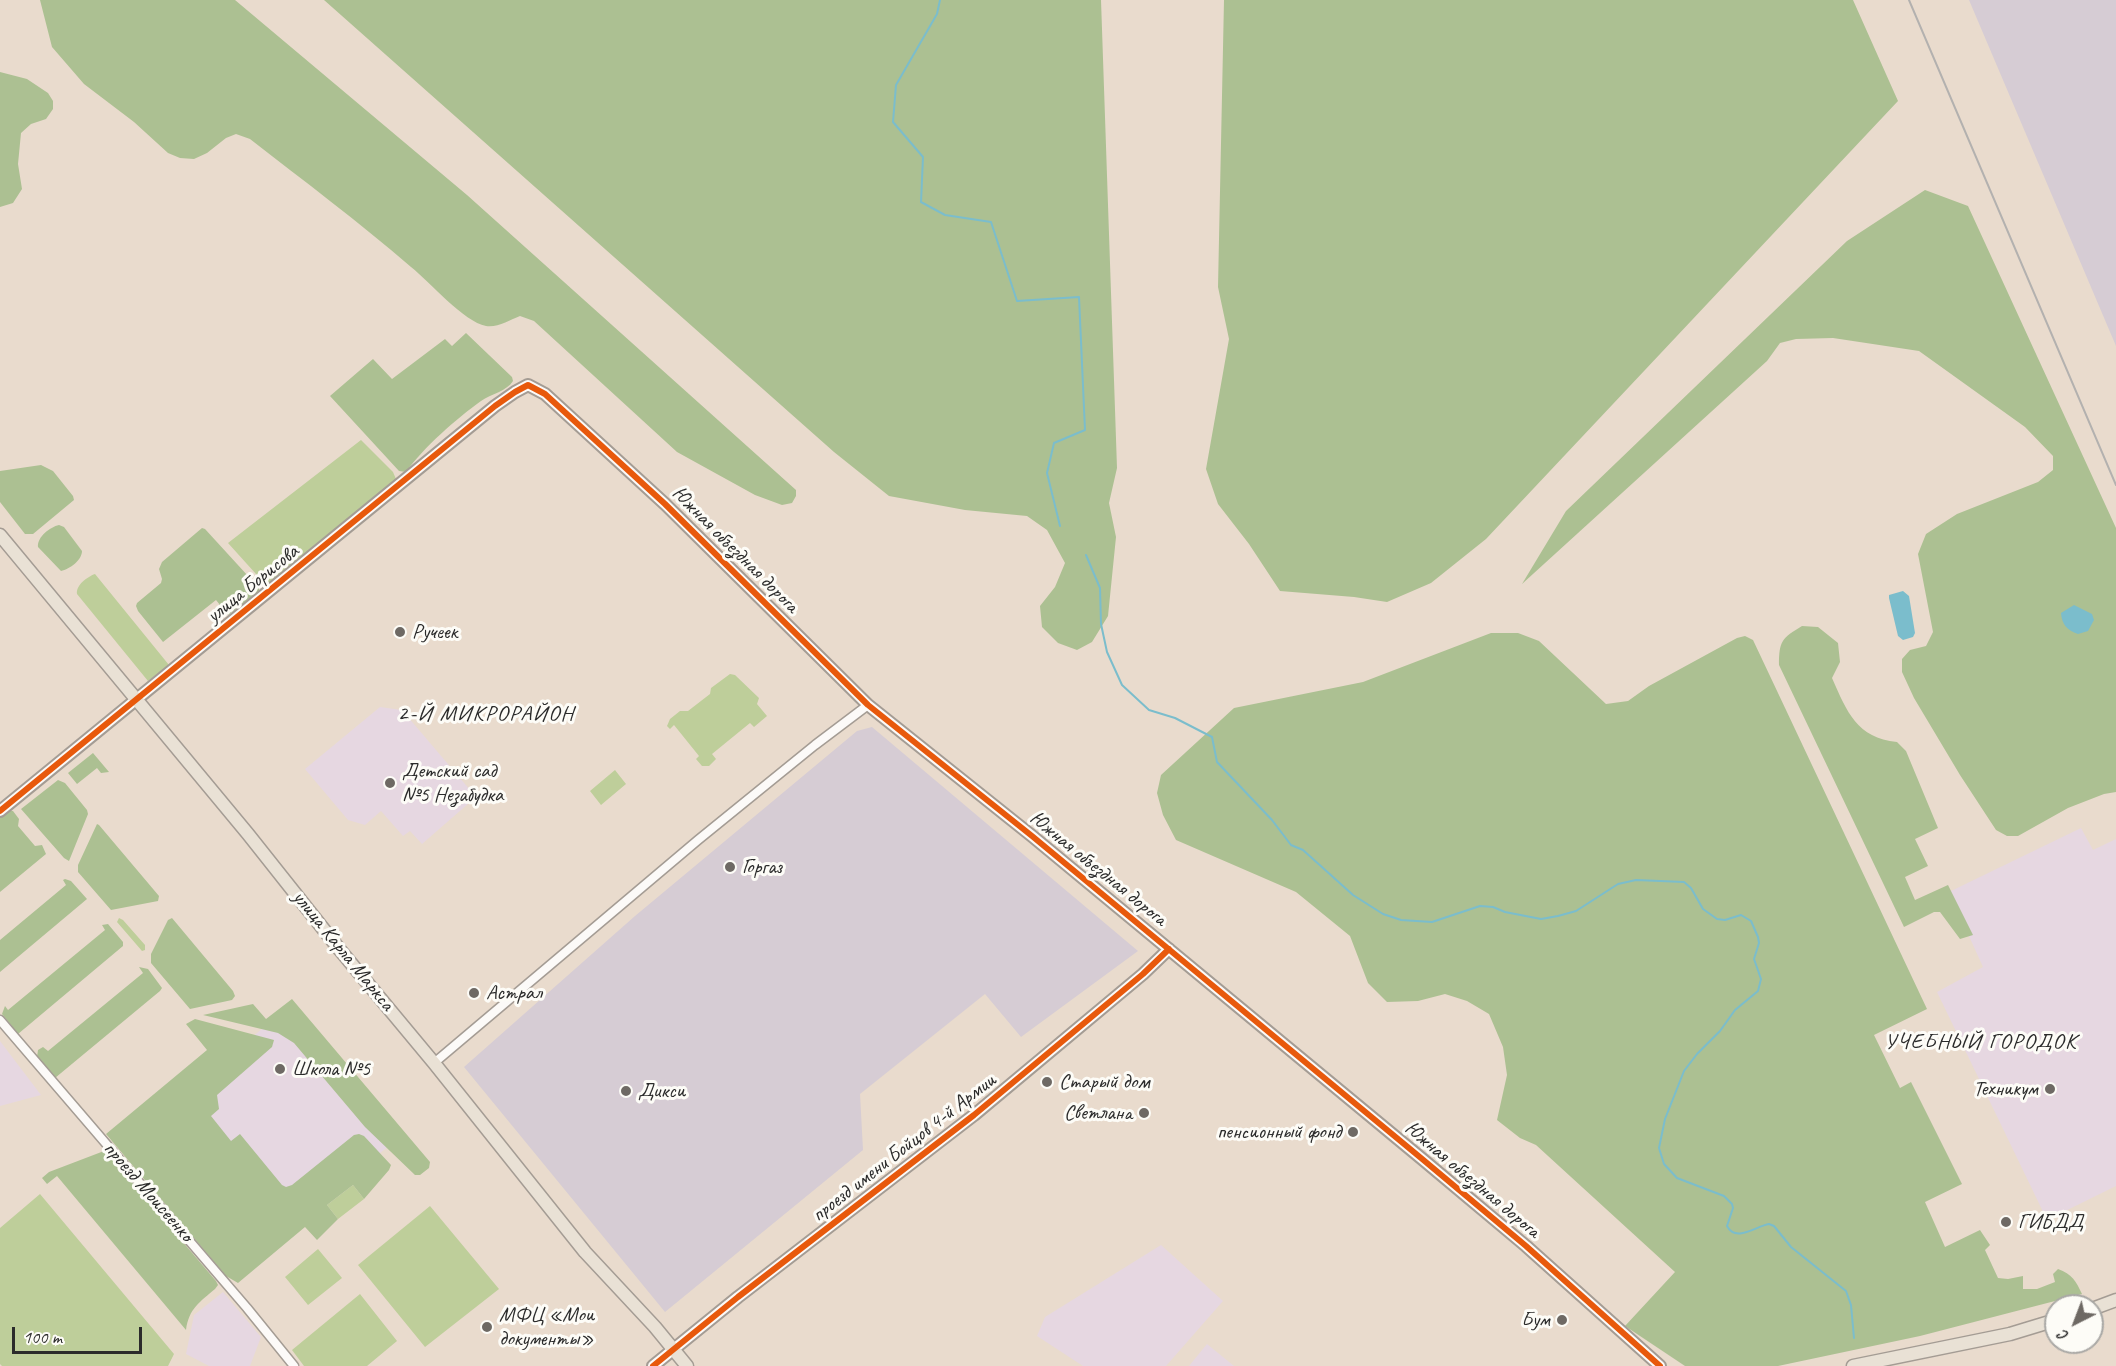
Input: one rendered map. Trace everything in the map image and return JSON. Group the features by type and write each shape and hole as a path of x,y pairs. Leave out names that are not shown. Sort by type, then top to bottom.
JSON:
{"main road":[{"name":"улица Карла Маркса","path":"0,535 248,834 585,1252 687,1366"},
{"path":"1853,1366 2010,1334 2044,1324"}],"street":[{"name":"улица Борисова","path":"0,811 495,406 528,385"},
{"name":"Южная объездная дорога","path":"528,385 545,394 659,498 868,705 1169,949 1526,1246 1660,1366"},
{"path":"434,1063 698,840 868,705"},
{"name":"проезд имени Бойцов 4-й Армии","path":"653,1366 974,1115 1143,975 1169,949"},
{"name":"проезд Моисеенко","path":"0,1020 294,1366"}],"shaded area":[{"path":"1969,0 2116,0 2116,346"},
{"name":"Детский сад №5 Незабудка","path":"380,707 402,710 476,797 422,844 410,831 403,836 381,811 365,825 348,820 305,769"},
{"path":"872,727 1138,951 1021,1037 985,994 860,1094 863,1150 665,1312 464,1067 635,916 857,731"},
{"name":"Техникум","path":"2081,828 2093,850 2116,839 2116,1186 2047,1220 1937,992 1983,967 1949,892"},
{"name":"Школа №5","path":"293,1003 402,1136 230,1269 125,1143"},
{"path":"0,1041 41,1095 0,1106"},
{"path":"1161,1245 1223,1301 1166,1366 1083,1366 1037,1336 1045,1317"},
{"path":"223,1292 261,1337 250,1366 209,1366 186,1354 194,1315"},
{"path":"1207,1344 1234,1366 1189,1366"}],"green space":[{"path":"40,0 235,0 467,195 796,490 792,503 782,505 755,495 677,452 534,321 520,316 495,326 486,326 468,317 372,234 250,139 236,134 194,159 180,158 168,153 134,122 84,84 52,47"},
{"path":"324,0 1101,0 1117,468 1109,503 1116,537 1108,616 1092,642 1077,650 1058,643 1042,627 1040,606 1055,587 1065,563 1047,530 1027,516 965,510 889,496 834,452"},
{"path":"1224,0 1853,0 1898,101 1486,539 1431,583 1387,602 1280,591 1249,544 1218,504 1206,469 1229,339 1218,287"},
{"path":"0,72 27,79 48,93 53,101 53,109 46,119 31,124 21,133 18,164 22,189 13,203 0,207"},
{"path":"1925,190 1968,206 2116,528 2116,792 2104,794 2068,808 2018,836 2007,836 1996,830 1914,698 1902,672 1902,659 1910,650 1926,646 1933,632 1918,554 1926,534 1957,514 2038,482 2053,470 2053,456 2025,427 1919,351 1833,338 1796,339 1780,343 1767,361 1522,584 1566,511 1847,241"},
{"path":"466,333 512,377 513,381 503,390 481,401 451,425 431,443 406,472 399,471 330,396 373,359 392,379 445,339 452,346"},
{"path":"361,440 393,472 396,479 269,584 265,584 228,543"},
{"path":"41,465 53,471 74,500 33,534 25,534 0,502 0,471"},
{"path":"59,525 64,527 82,551 75,564 61,571 38,547 45,533"},
{"path":"202,528 259,588 259,591 228,615 216,600 163,642 138,611 137,603 161,583 159,569 162,562"},
{"path":"95,574 169,665 148,681 77,594 83,582"},
{"path":"1802,626 1818,627 1838,643 1840,662 1832,678 1843,702 1863,729 1872,735 1897,742 1906,751 1938,828 1915,839 1928,866 1905,877 1915,900 1948,885 1973,935 1960,939 1940,912 1934,912 1904,927 1779,665 1783,641"},
{"path":"1491,633 1518,633 1539,641 1606,704 1628,701 1649,686 1737,638 1745,636 1753,640 1927,1009 1874,1035 1900,1088 1911,1082 1962,1184 1925,1202 1945,1247 1980,1230 1990,1245 1985,1250 1998,1278 2023,1276 2023,1289 2037,1289 2055,1282 2053,1274 2058,1269 2073,1278 2082,1294 2044,1294 2044,1304 1920,1336 1778,1366 1685,1366 1625,1326 1675,1272 1536,1145 1520,1138 1497,1120 1507,1075 1503,1047 1489,1014 1467,1001 1445,994 1418,1001 1387,1002 1368,983 1350,936 1296,892 1176,840 1163,815 1157,793 1161,775 1234,708 1363,682"},
{"path":"730,674 735,675 759,698 757,704 767,716 754,727 750,723 712,754 716,759 709,766 702,766 696,759 699,756 674,725 670,729 667,726 670,719 680,711 688,711 710,694 711,688"},
{"path":"93,753 109,772 101,773 97,768 77,784 68,773"},
{"path":"615,770 626,784 601,805 590,791"},
{"path":"58,780 65,783 88,814 69,861 21,809"},
{"path":"8,810 13,811 19,819 18,826 35,846 42,845 46,854 0,892 0,816"},
{"path":"97,824 159,896 158,901 111,910 78,872 78,865"},
{"path":"63,880 71,881 87,899 0,972 0,940 66,885"},
{"path":"119,918 145,945 145,950 142,951 117,922"},
{"path":"172,918 233,991 235,996 232,1000 190,1009 151,963 151,954 168,920"},
{"path":"108,924 123,942 123,946 18,1034 2,1014 5,1006 8,1010 105,930 102,925"},
{"path":"139,967 148,969 162,988 160,991 55,1078 37,1057 38,1050 43,1047 48,1051 143,973"},
{"path":"292,999 430,1162 429,1168 420,1175 415,1175 365,1127 294,1043 278,1033 203,1015 253,1004 266,1019"},
{"path":"195,1019 274,1040 272,1047 217,1095 219,1109 211,1116 231,1141 240,1134 282,1185 286,1187 292,1185 354,1135 359,1134 364,1136 391,1165 364,1199 353,1185 327,1205 338,1219 317,1240 305,1227 238,1283 226,1276 106,1134 207,1050 186,1024"},
{"path":"104,1151 218,1285 193,1311 187,1322 186,1330 57,1176 47,1184 42,1178 49,1172"},
{"path":"353,1185 364,1199 338,1219 327,1205"},
{"path":"40,1194 174,1354 168,1366 2,1366 0,1364 0,1228"},
{"path":"430,1206 499,1289 425,1347 358,1265"},
{"path":"318,1249 342,1278 308,1305 285,1277"},
{"path":"360,1294 397,1341 367,1366 304,1366 292,1350"}],"water":[{"path":"1903,591 1909,596 1915,633 1913,637 1903,640 1898,636 1889,595"},
{"path":"2074,605 2092,614 2094,620 2088,631 2078,634 2064,624 2061,613"}],"waterway":[{"path":"940,0 937,14 896,85 893,122 923,157 921,202 945,215 991,222 1017,301 1079,297 1085,430 1054,443 1047,473 1060,526"},
{"path":"1086,555 1100,588 1101,624 1107,652 1122,685 1149,710 1175,718 1212,737 1217,762 1272,820 1291,845 1303,850 1353,895 1383,914 1401,920 1432,922 1480,906 1541,919 1576,911 1618,884 1636,880 1684,882 1691,888 1703,909 1717,919 1725,920 1741,915 1751,921 1759,943 1754,959 1761,979 1758,991 1735,1010 1720,1031 1684,1071 1665,1119 1659,1148 1664,1164 1677,1178 1724,1196 1732,1204 1733,1208 1727,1226 1731,1231 1741,1233 1764,1225 1774,1226 1791,1247 1846,1291 1851,1305 1854,1338"}],"railway":[{"path":"1909,0 2116,485"}],"cycle path":[{"path":"0,811 495,406 528,385 545,394 665,504 868,705 1032,836 1421,1158 1526,1246 1660,1366"},
{"path":"653,1366 738,1297 974,1115 1143,974 1169,949"}],"place":[{"name":"Ручеек","path":"400,632"},
{"name":"Детский сад №5 Незабудка","path":"390,783"},
{"name":"Горгаз","path":"730,867"},
{"name":"Астрал","path":"474,993"},
{"name":"Школа №5","path":"280,1069"},
{"name":"Старый дом","path":"1047,1082"},
{"name":"Техникум","path":"2050,1089"},
{"name":"Дикси","path":"626,1091"},
{"name":"Светлана","path":"1144,1113"},
{"name":"пенсионный фонд","path":"1353,1132"},
{"name":"ГИБДД","path":"2006,1222"},
{"name":"Бум","path":"1562,1320"},
{"name":"МФЦ «Мои документы»","path":"487,1327"}],"district":[{"name":"2-Й МИКРОРАЙОН","path":"486,714"},
{"name":"УЧЕБНЫЙ ГОРОДОК","path":"1981,1042"}]}
